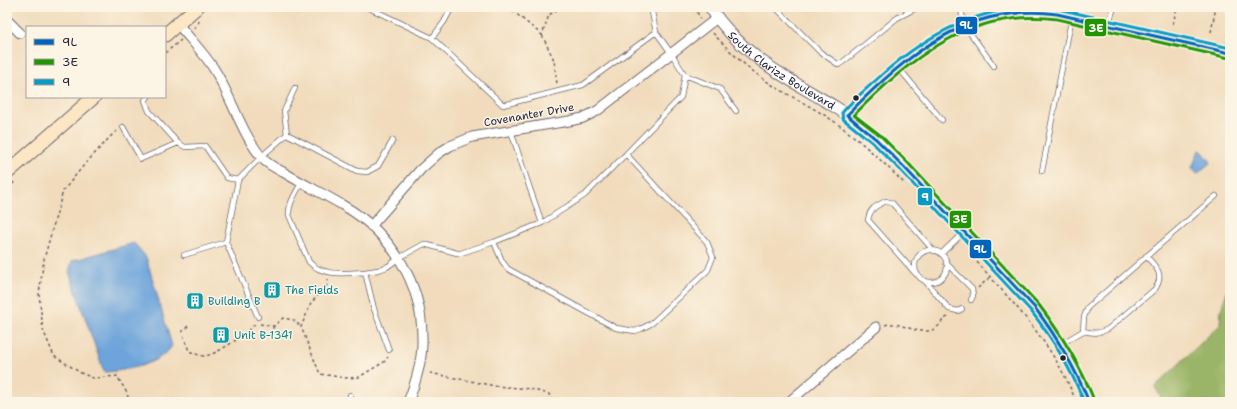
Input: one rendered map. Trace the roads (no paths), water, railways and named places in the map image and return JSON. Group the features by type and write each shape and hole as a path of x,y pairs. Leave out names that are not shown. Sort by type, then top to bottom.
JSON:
{"main road":[{"path":"166,34 197,7"},
{"path":"7,173 93,98"}],"street":[{"name":"South Clarizz Boulevard","path":"710,7 717,18 744,47 787,80 847,115 876,139 895,158 1035,308 1049,325 1077,372 1089,402"},
{"path":"847,115 917,51 942,36 965,26 1007,15 1049,12 1230,52"},
{"name":"Covenanter Drive","path":"371,226 421,168 438,153 460,141 472,137 583,118 597,111 717,18"},
{"path":"7,20 20,33"},
{"path":"178,24 213,68 254,148 267,162 301,183 358,214 390,245 399,258 409,276 420,309 422,338 421,356 417,375 408,402"},
{"path":"789,402 876,327"}],"lane":[{"path":"367,7 432,38 503,105 583,85 656,32"},
{"path":"432,38 444,22 452,7"},
{"path":"651,7 656,32 685,75 720,89 736,111"},
{"path":"775,7 820,52 839,65 897,18 918,7"},
{"path":"960,7 965,26 994,66"},
{"path":"1108,26 1114,7"},
{"path":"1042,171 1072,16"},
{"path":"898,67 942,120"},
{"path":"301,183 288,210 288,216 309,262 314,268 322,272 365,272 378,270 387,267 399,258 424,244 461,253 542,223 584,195 681,97 685,75"},
{"path":"287,134 284,111 295,88"},
{"path":"147,98 145,100 148,112 178,143 185,147 205,146 227,178 238,180"},
{"path":"123,127 141,159 178,143"},
{"path":"512,130 542,223"},
{"path":"258,317 226,242 238,180 287,134"},
{"path":"287,134 357,171 367,172 378,166 392,140"},
{"path":"494,242 505,266 514,273 616,328 635,330 647,326 708,270 713,257 707,242 626,154"},
{"path":"1083,331 1084,317 1088,306 1216,196"},
{"path":"926,282 937,281 942,278 947,268 945,259 941,254 934,251 892,203 886,201 877,205 870,212 868,220 949,309 958,311 962,309"},
{"path":"941,254 964,232"},
{"path":"184,255 226,242"},
{"path":"916,274 916,259 924,252 934,251"},
{"path":"1061,344 1083,331 1102,333 1155,289 1158,284 1158,269 1146,256"},
{"path":"946,263 972,289 973,296 971,300"},
{"path":"365,272 374,309 390,350"},
{"path":"349,402 350,395"}],"water":[{"path":"1199,150 1202,151 1211,162 1197,174 1192,168"},
{"path":"134,243 146,257 172,346 159,358 141,366 104,372 69,272 72,261"}],"place":[{"name":"The Fields","path":"272,290"},
{"name":"Building B","path":"195,301"},
{"name":"Unit B-1341","path":"221,335"}]}
